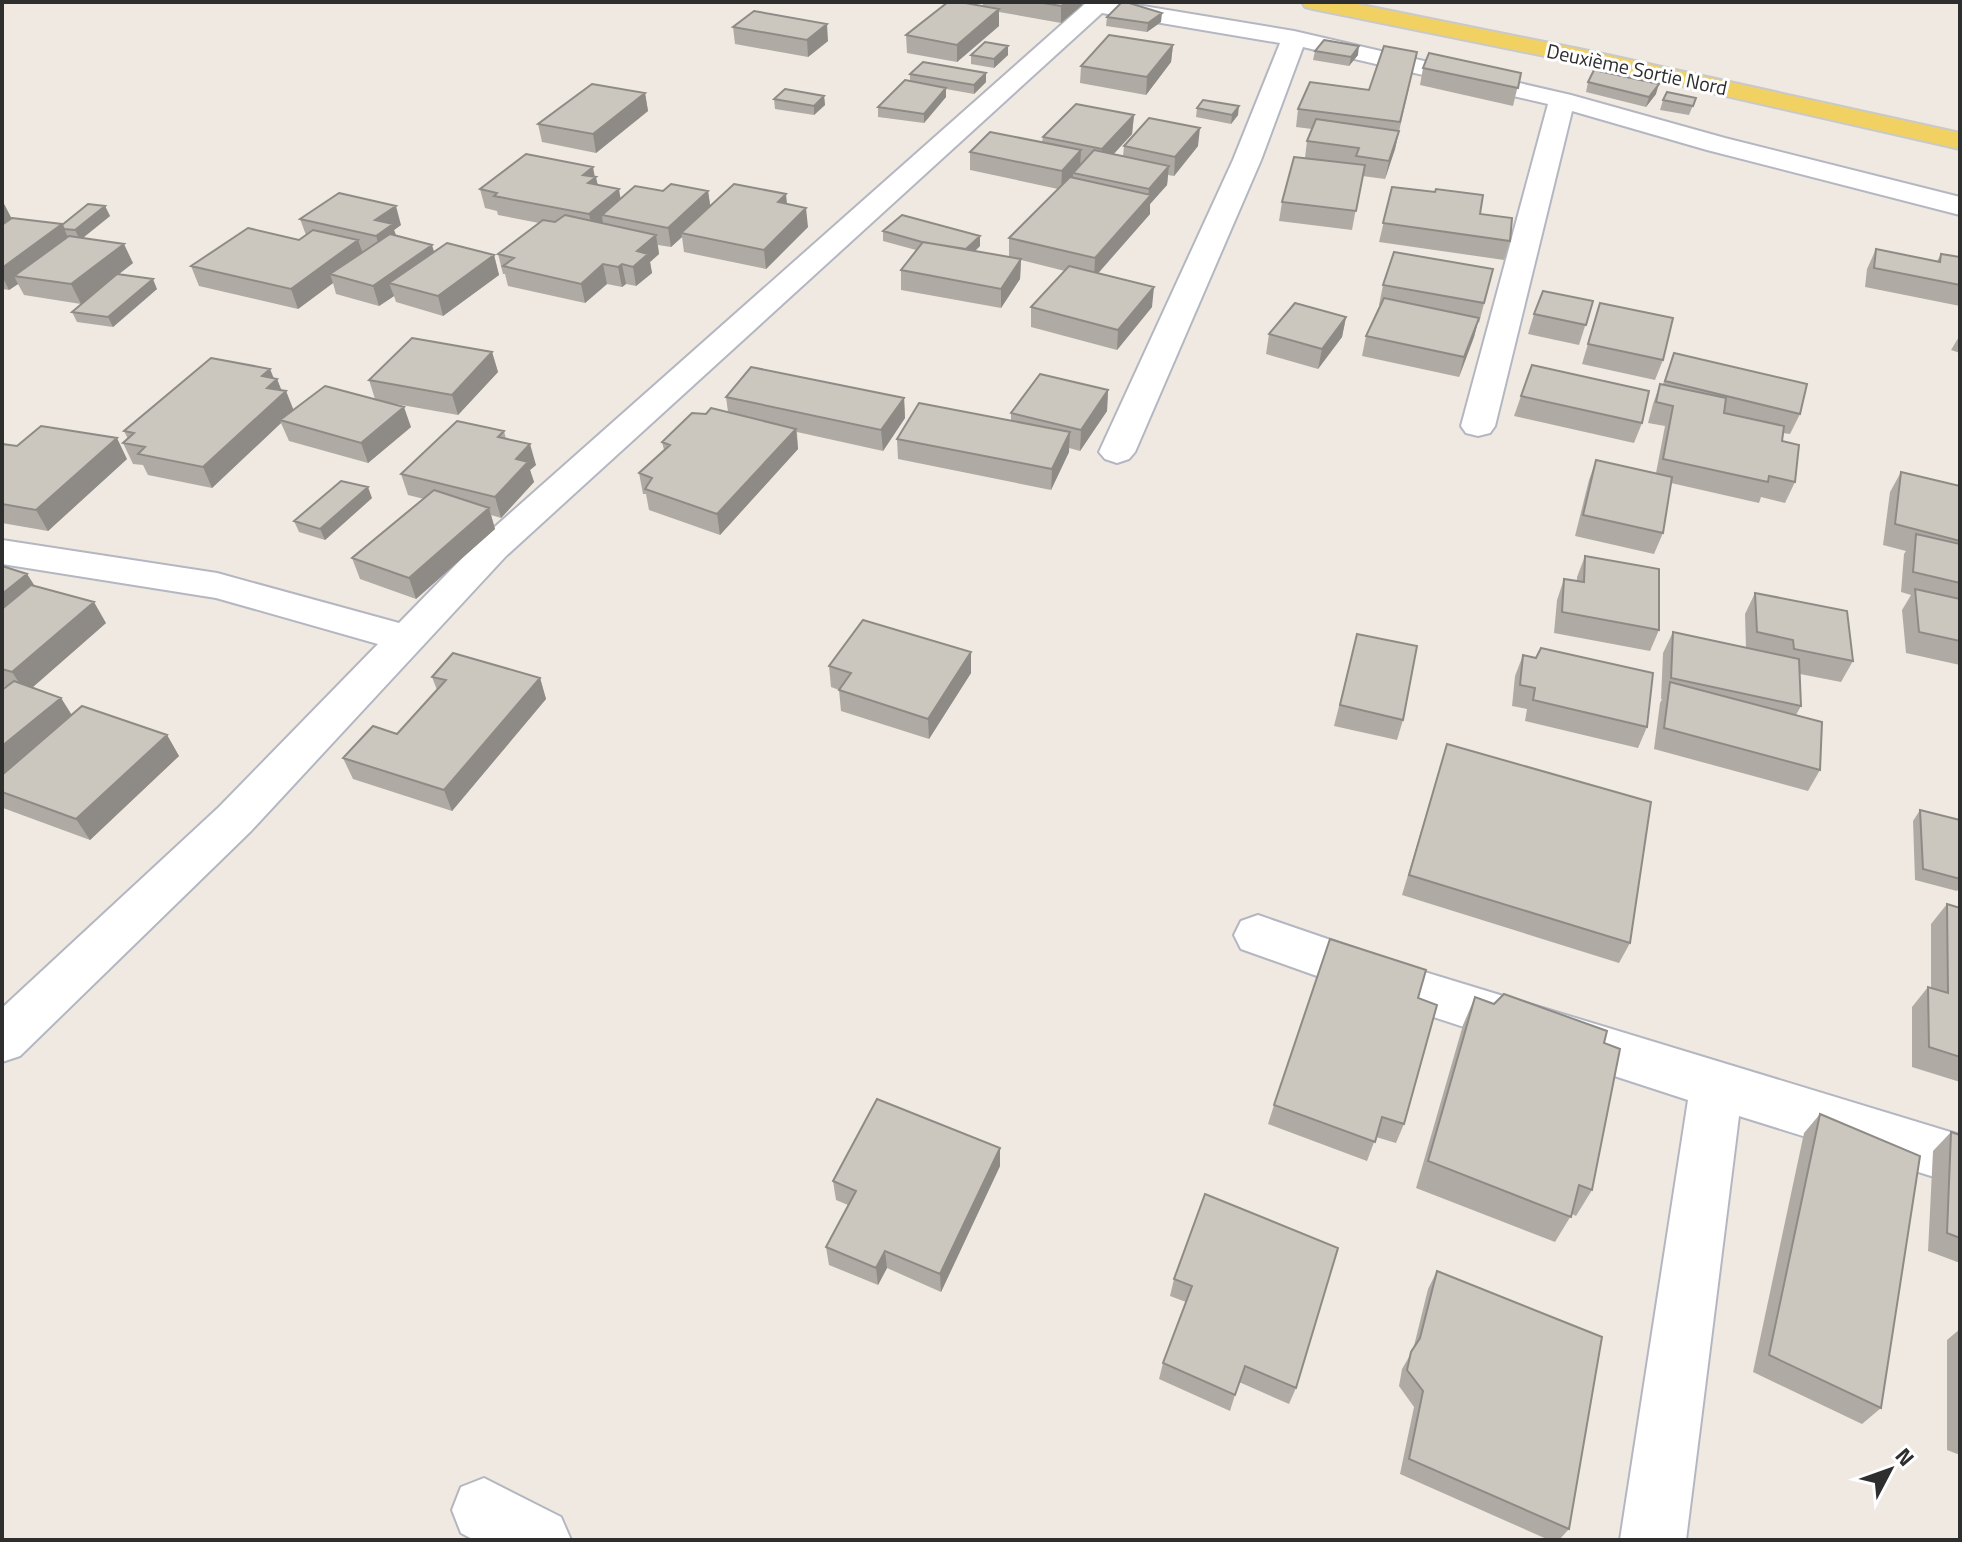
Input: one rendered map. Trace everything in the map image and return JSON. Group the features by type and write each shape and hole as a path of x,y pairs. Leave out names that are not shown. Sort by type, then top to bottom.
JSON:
{"main road":[{"name":"Deuxième Sortie Nord","path":"1313,2 1640,69 1960,141"}],"street":[{"path":"2,1040 235,819 493,548 1093,3 1294,38 1562,100 1716,144 1960,206"},
{"path":"1117,452 1247,160 1294,38"},
{"path":"1478,426 1562,100"},
{"path":"2,552 217,586 405,638"},
{"path":"1258,935 1418,991 1960,1160"},
{"path":"1653,1540 1716,1086"}],"building":[{"path":"948,2 999,9 957,45 906,35"},
{"path":"1037,2 1067,2 1061,6"},
{"path":"1122,2 1162,13 1148,23 1107,17"},
{"path":"754,11 827,24 807,40 733,27"},
{"path":"1109,35 1173,45 1147,77 1081,66"},
{"path":"1324,40 1359,46 1351,57 1315,51"},
{"path":"985,42 1008,46 994,59 971,55"},
{"path":"1384,46 1417,52 1400,122 1298,109 1310,82 1369,90"},
{"path":"1429,53 1521,73 1518,88 1423,68"},
{"path":"923,62 986,73 974,85 910,74"},
{"path":"1594,70 1659,84 1649,97 1588,82"},
{"path":"905,80 946,88 924,114 878,107"},
{"path":"592,84 645,93 593,134 538,124"},
{"path":"785,89 824,96 814,106 774,99"},
{"path":"1667,92 1696,98 1693,106 1663,100"},
{"path":"1203,100 1239,106 1232,115 1197,108"},
{"path":"1076,104 1134,115 1102,149 1043,137"},
{"path":"1149,118 1200,128 1175,157 1124,146"},
{"path":"1316,119 1399,131 1389,161 1356,156 1359,148 1307,141"},
{"path":"990,132 1081,150 1062,171 970,152"},
{"path":"1094,150 1169,166 1149,189 1073,173"},
{"path":"526,154 593,167 583,175 596,177 588,183 619,189 589,214 494,196 497,193 480,189"},
{"path":"1294,157 1365,165 1356,211 1282,202"},
{"path":"1070,177 1151,195 1095,258 1009,238"},
{"path":"671,184 708,191 668,228 602,215 635,186 663,191"},
{"path":"734,184 786,194 778,202 806,208 764,250 681,233"},
{"path":"1392,187 1483,195 1480,214 1512,218 1510,241 1383,223"},
{"path":"339,193 396,206 375,220 393,224 376,236 300,219"},
{"path":"88,204 105,206 75,230 64,229 62,225"},
{"path":"565,215 656,235 637,251 648,254 633,267 603,264 581,284 503,266 514,258 498,254 543,220 555,222"},
{"path":"902,215 980,236 966,249 922,242 883,231"},
{"path":"12,218 62,224 2,268 2,225"},
{"path":"248,228 299,240 313,230 358,240 291,289 191,266"},
{"path":"390,234 432,245 373,286 330,274"},
{"path":"69,236 124,244 71,284 14,276"},
{"path":"923,242 1021,259 1001,289 901,270"},
{"path":"447,243 494,255 438,296 389,283"},
{"path":"1876,249 1940,262 1941,254 1960,257 1960,285 1874,268"},
{"path":"1394,252 1493,269 1484,303 1383,285"},
{"path":"1069,266 1154,287 1118,330 1031,307"},
{"path":"117,274 153,279 108,317 72,312"},
{"path":"1543,291 1593,301 1586,325 1534,314"},
{"path":"1384,298 1479,318 1464,357 1366,336"},
{"path":"1295,303 1346,317 1322,349 1269,334"},
{"path":"1600,303 1673,318 1663,360 1588,344"},
{"path":"412,338 492,352 452,395 369,380"},
{"path":"1674,353 1807,384 1800,414 1665,381"},
{"path":"211,358 270,369 262,376 277,379 267,388 286,391 203,467 138,454 145,447 123,443 134,433 124,431"},
{"path":"1532,365 1649,391 1642,423 1521,396"},
{"path":"751,367 904,398 881,430 726,397"},
{"path":"1040,374 1108,390 1081,430 1011,413"},
{"path":"1660,384 1726,398 1724,413 1784,426 1782,441 1799,445 1795,482 1769,476 1768,482 1663,459 1673,406 1656,402"},
{"path":"325,386 404,407 361,443 280,420"},
{"path":"919,403 1070,432 1052,469 897,439"},
{"path":"711,408 796,429 717,514 645,489 652,478 639,473 670,445 662,442 692,413 706,414"},
{"path":"457,421 504,431 498,437 530,444 516,459 528,462 495,497 401,474"},
{"path":"41,426 117,438 36,510 2,504 2,444 17,446"},
{"path":"1596,460 1672,477 1663,533 1583,515"},
{"path":"1901,472 1960,486 1960,541 1895,524"},
{"path":"341,481 368,487 320,529 294,521"},
{"path":"434,490 489,508 409,578 352,558"},
{"path":"1916,534 1960,544 1960,583 1913,572"},
{"path":"1585,556 1659,569 1659,630 1562,612 1564,579 1584,582"},
{"path":"2,566 27,574 2,594"},
{"path":"31,585 94,602 12,672 2,669 2,609"},
{"path":"1915,589 1960,599 1960,641 1919,632"},
{"path":"1755,593 1847,611 1853,661 1794,649 1793,640 1757,632"},
{"path":"863,620 971,652 928,719 839,690 851,673 829,666"},
{"path":"1673,632 1799,659 1801,706 1671,678"},
{"path":"1357,634 1417,646 1403,720 1340,705"},
{"path":"1541,648 1653,673 1647,727 1533,700 1535,688 1520,685 1523,655 1536,658"},
{"path":"453,653 540,678 444,790 343,758 373,726 397,734 446,680 432,677"},
{"path":"14,681 61,698 2,746 2,690"},
{"path":"1670,682 1822,722 1820,770 1664,728"},
{"path":"82,706 167,735 76,819 2,792 2,775"},
{"path":"1447,744 1651,802 1630,943 1409,875"},
{"path":"1920,810 1960,820 1960,879 1923,869"},
{"path":"1947,904 1960,908 1960,1057 1929,1047 1928,987 1948,993"},
{"path":"1330,939 1426,970 1418,998 1437,1005 1404,1124 1382,1117 1375,1142 1274,1105"},
{"path":"1504,994 1607,1031 1604,1043 1620,1049 1592,1190 1579,1185 1571,1217 1428,1161 1475,997 1494,1004"},
{"path":"877,1099 1000,1148 940,1274 885,1251 876,1268 826,1247 856,1191 833,1181"},
{"path":"1820,1114 1920,1156 1881,1408 1769,1355"},
{"path":"1951,1132 1960,1135 1960,1238 1947,1233"},
{"path":"1205,1194 1338,1248 1296,1388 1245,1366 1235,1395 1163,1363 1192,1286 1174,1279"},
{"path":"1437,1271 1602,1337 1569,1529 1409,1459 1423,1391 1407,1370 1411,1352 1420,1338"}]}
